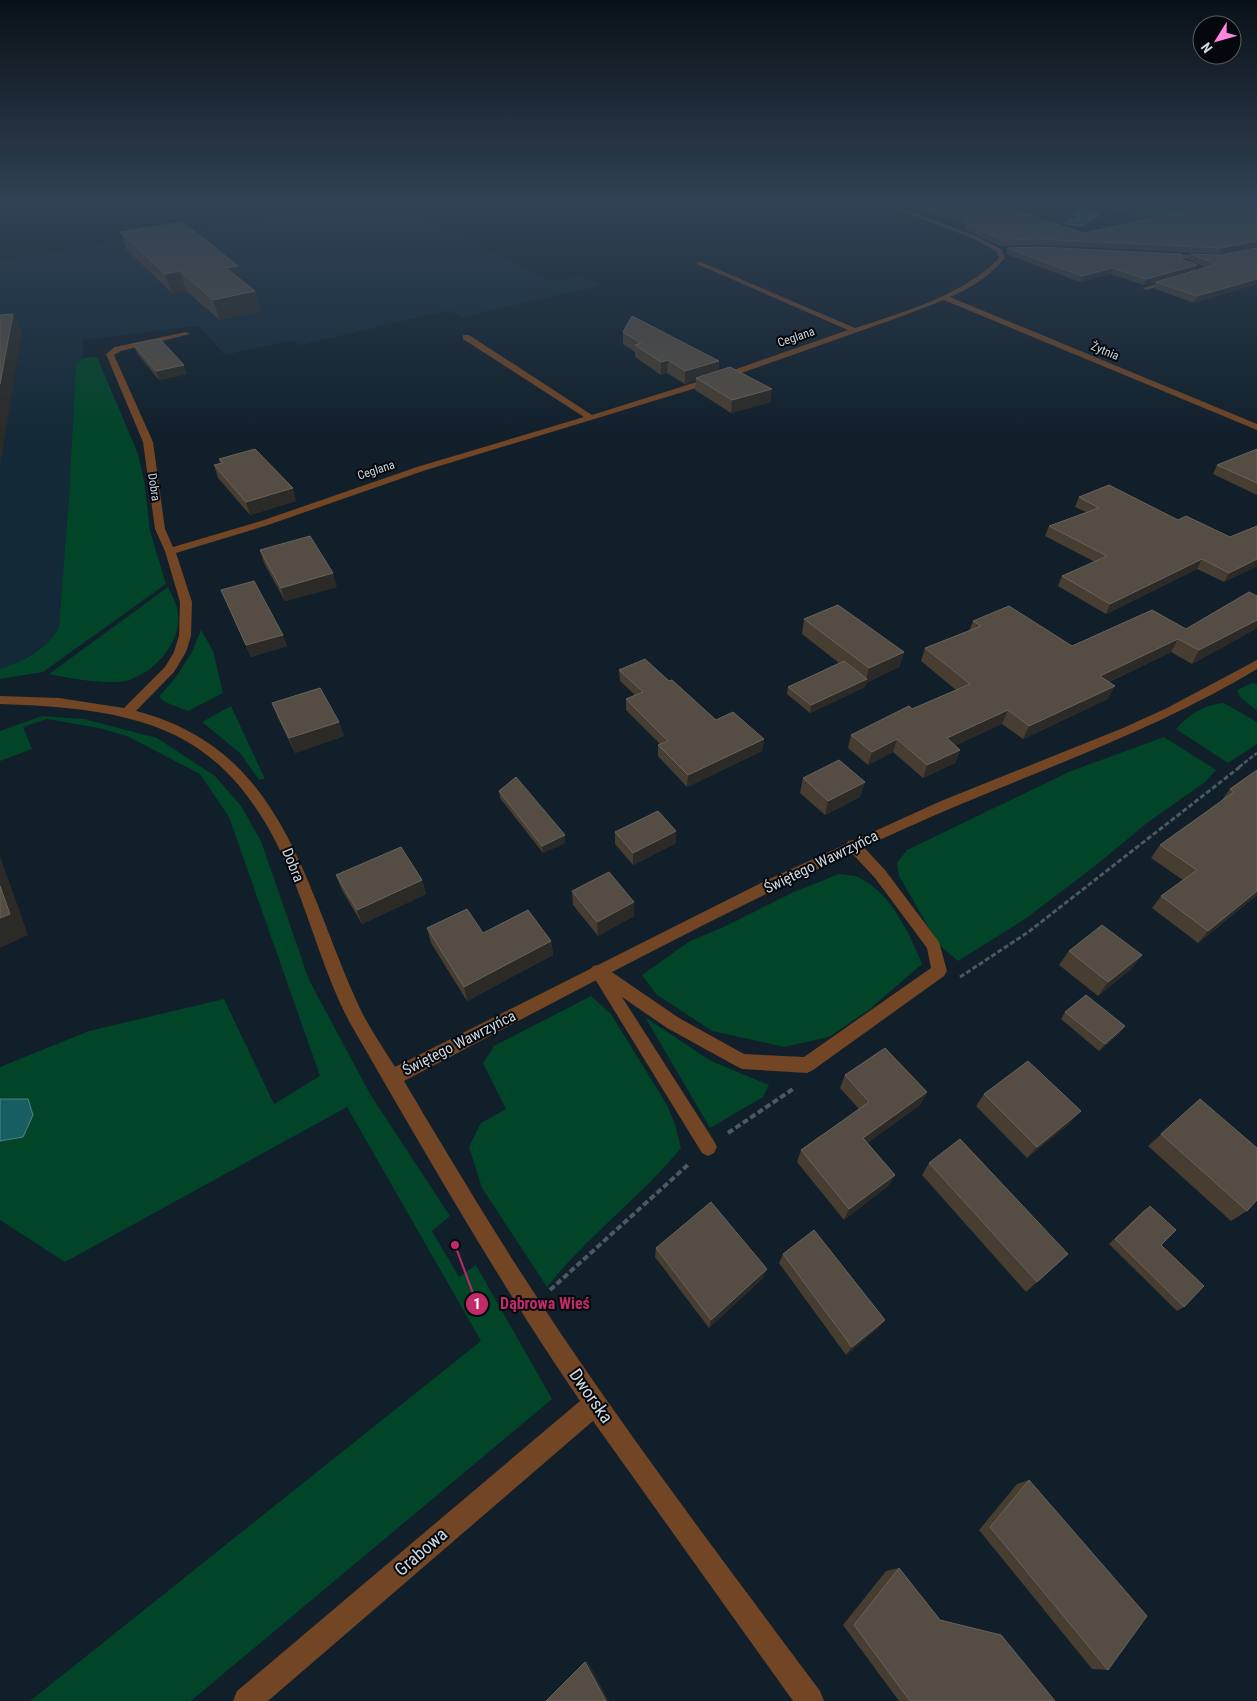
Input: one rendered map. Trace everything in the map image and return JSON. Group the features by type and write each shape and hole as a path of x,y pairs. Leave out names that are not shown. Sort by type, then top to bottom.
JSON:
{"street":[{"path":"739,280 854,330"},
{"name":"Ceglana","path":"170,551 299,511 414,471 716,379 943,298 975,280"},
{"path":"1146,288 1175,280"},
{"name":"Żytnia","path":"943,298 1257,427"},
{"name":"Dobra","path":"128,711 170,669 185,636 186,602 170,551 160,528 148,442 110,354 118,349 186,334"},
{"path":"466,337 591,418"},
{"name":"Świętego Wawrzyńca","path":"392,1078 598,972 853,845 948,803 1108,739 1176,709 1257,664"},
{"name":"Dobra","path":"0,700 92,705 128,711 164,723 196,740 224,761 256,795 283,841 353,1012 392,1078"},
{"name":"Dworska","path":"392,1078 531,1308 595,1404 810,1701"},
{"name":"Grabowa","path":"247,1701 595,1404"}],"lane":[{"path":"598,972 673,1023 742,1061 807,1065 939,971 934,946 880,874 853,845"},
{"path":"598,972 708,1147"}],"shaded area":[{"path":"0,280 592,280 601,285 462,317 449,310 300,345 293,340 225,355 198,326 83,340 83,359 142,594 0,672"},
{"path":"95,357 98,359 138,454 144,480 150,531 166,584 43,672 0,679 0,669 26,658 42,648 55,634 59,626 69,499 76,365 84,358"},
{"path":"168,587 178,613 178,624 175,635 164,656 146,672 119,682 88,680 49,674"},
{"path":"201,630 213,651 223,693 188,711 165,702 159,697 176,677 192,652"},
{"path":"1252,683 1257,684 1257,711 1240,697 1237,690"},
{"path":"1224,703 1257,722 1257,744 1228,763 1176,729 1197,711"},
{"path":"231,706 265,779 259,780 240,753 202,722"},
{"path":"42,716 84,719 157,738 215,776 241,806 261,841 309,980 370,1094 450,1216 432,1231 459,1277 476,1265 552,1399 191,1701 30,1701 481,1341 347,1107 65,1262 0,1220 0,1141 23,1137 28,1099 0,1099 0,1067 89,1031 224,999 274,1104 320,1076 229,817 200,774 127,736 99,728 47,719 23,727 32,749 0,761 0,731"},
{"path":"1164,737 1216,770 1205,782 1147,823 1095,866 1025,919 958,961 938,944 899,876 897,863 907,850 1071,771"},
{"path":"839,874 858,877 880,893 898,914 922,964 870,1009 829,1037 784,1047 712,1031 656,994 642,975 690,941 726,926 794,892"},
{"path":"591,996 611,1014 667,1105 675,1124 681,1148 648,1184 579,1251 547,1287 482,1188 469,1147 481,1123 506,1109 483,1063 494,1046"},
{"path":"645,1017 711,1061 769,1085 763,1097 710,1128"},
{"path":"0,1099 28,1099 33,1115 23,1137 0,1141"}],"building":[{"path":"191,280 242,280 255,291 213,300"},
{"path":"1162,280 1252,280 1197,296 1156,282"},
{"path":"13,314 0,384 0,315"},
{"path":"632,316 719,361 685,371 668,360 661,362 635,345 641,343 623,332"},
{"path":"160,339 184,365 156,371 133,344"},
{"path":"730,367 772,389 732,400 696,378"},
{"path":"255,449 293,488 246,502 214,465 223,463 219,459"},
{"path":"1257,449 1257,483 1217,465"},
{"path":"1109,485 1178,520 1186,516 1230,537 1257,526 1257,559 1229,573 1202,559 1110,604 1062,576 1107,556 1049,526 1099,508 1079,497"},
{"path":"310,536 333,573 281,588 260,550"},
{"path":"254,581 283,635 246,645 221,590"},
{"path":"1249,592 1257,596 1257,620 1199,650 1178,639 1100,676 1115,686 1029,726 1008,710 947,738 960,750 927,765 897,739 872,752 851,735 909,706 912,709 970,684 925,648 981,626 973,621 1009,606 1072,646 1152,610 1186,629"},
{"path":"838,605 904,652 869,668 804,619"},
{"path":"645,659 669,681 672,680 716,720 733,712 764,739 688,775 658,745 668,741 626,699 643,692 619,670"},
{"path":"844,661 867,679 811,705 788,687"},
{"path":"320,688 339,722 289,738 272,703"},
{"path":"839,760 865,782 828,801 803,778"},
{"path":"1257,770 1257,891 1208,931 1161,896 1197,870 1160,845 1234,792 1230,789"},
{"path":"516,777 565,835 542,846 499,791"},
{"path":"658,811 676,831 633,853 615,832"},
{"path":"401,847 422,880 357,910 336,875"},
{"path":"609,872 634,902 597,922 572,891"},
{"path":"0,886 10,914 0,918"},
{"path":"467,909 483,933 528,910 551,941 464,987 427,928"},
{"path":"1102,925 1142,955 1108,982 1069,951"},
{"path":"1086,995 1125,1026 1105,1044 1065,1012"},
{"path":"885,1048 927,1092 863,1138 895,1175 849,1209 801,1150 869,1102 845,1075"},
{"path":"1028,1061 1081,1111 1037,1147 984,1094"},
{"path":"1200,1099 1257,1148 1257,1200 1247,1211 1161,1134"},
{"path":"960,1139 1068,1254 1037,1282 929,1163"},
{"path":"711,1202 767,1269 711,1320 656,1248"},
{"path":"1150,1206 1176,1230 1161,1245 1204,1286 1184,1307 1115,1239"},
{"path":"814,1230 885,1320 852,1347 783,1254"},
{"path":"1029,1480 1147,1616 1108,1670 990,1527"},
{"path":"899,1568 940,1620 1001,1635 1055,1701 910,1701 854,1625"},
{"path":"585,1662 606,1701 546,1701"}],"place":[{"name":"Dąbrowa Wieś","path":"455,1245"}]}
